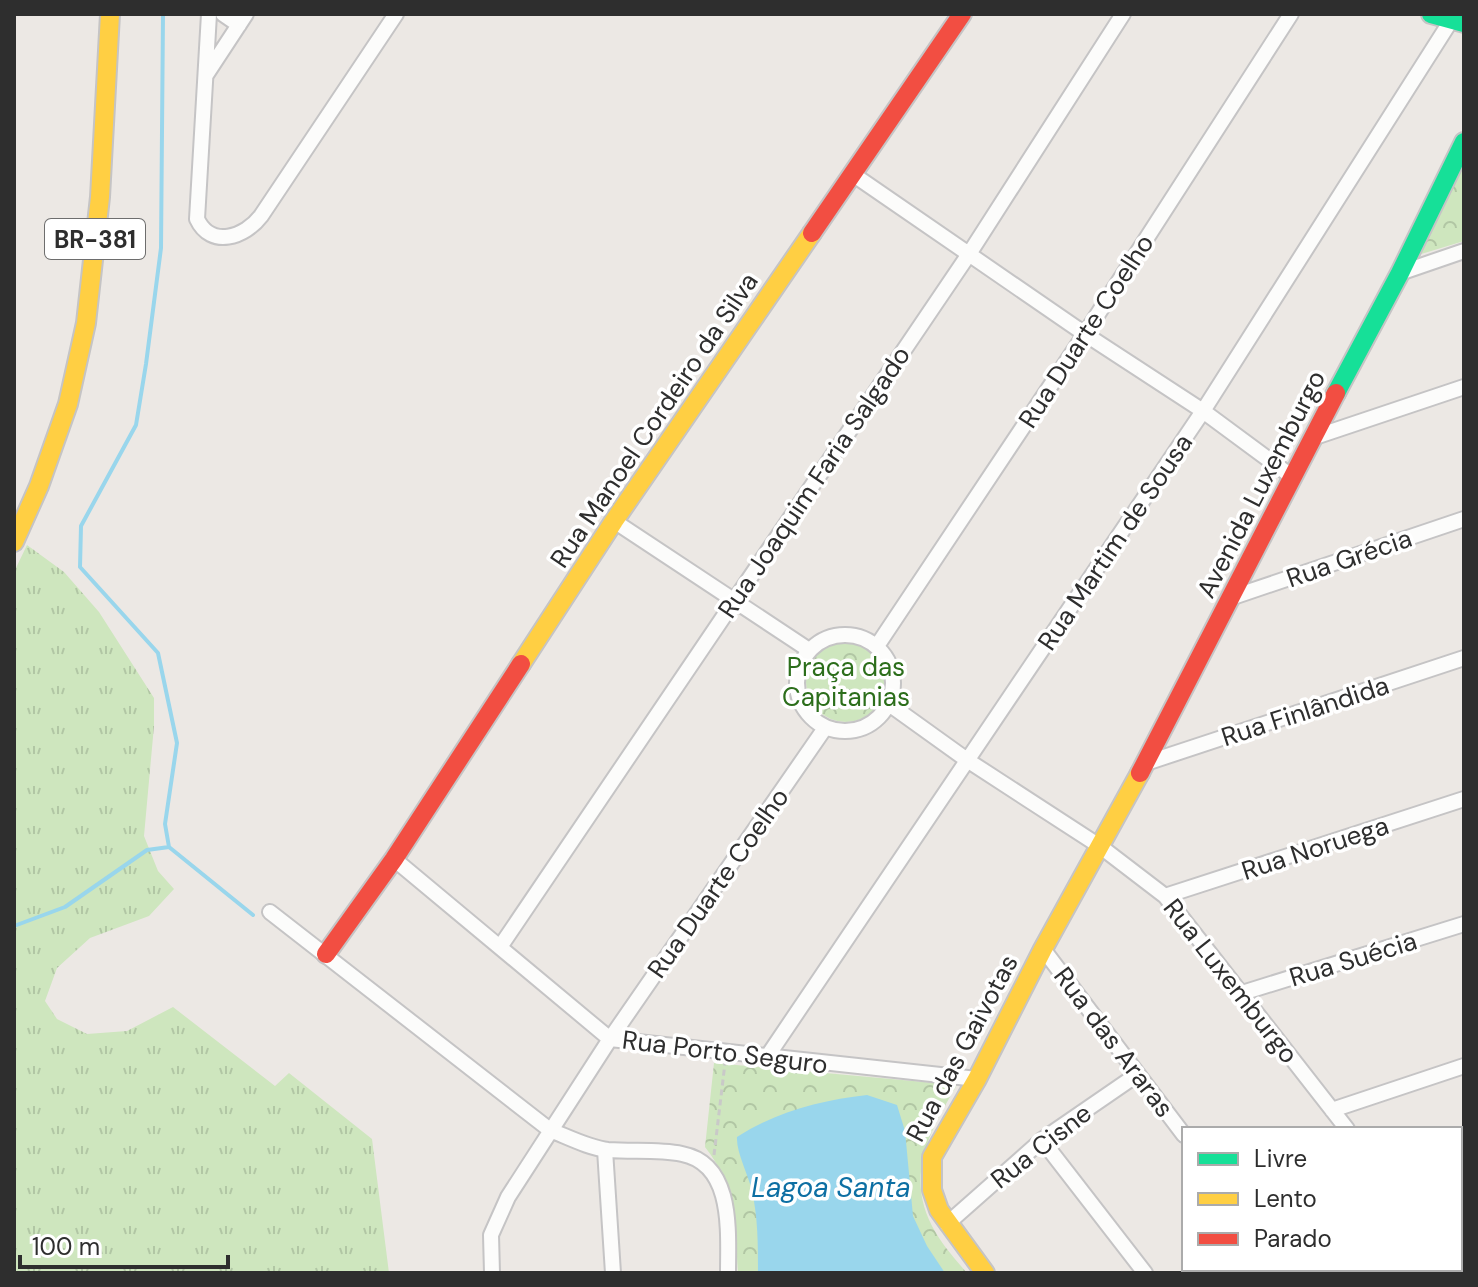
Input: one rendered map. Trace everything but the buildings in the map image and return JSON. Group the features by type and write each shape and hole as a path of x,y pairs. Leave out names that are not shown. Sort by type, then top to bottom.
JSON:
{"main road":[{"name":"BR-381","path":"14,542 39,486 68,404 86,323 100,197 110,14"},
{"name":"Rua Manoel Cordeiro da Silva","path":"326,954 394,859 614,521 962,14"},
{"path":"1431,14 1458,21"},
{"name":"Avenida Luxemburgo","path":"1101,847 1233,597 1291,476 1462,154"},
{"name":"Rua das Gaivotas","path":"985,1273 947,1224 932,1190 932,1157 1101,847"}],"street":[{"path":"209,14 197,219 200,227 209,233 230,237 251,229 261,216 396,14"},
{"path":"206,75 242,19 223,14"},
{"name":"Rua Joaquim Faria Salgado","path":"500,947 969,254 1123,14"},
{"name":"Rua Duarte Coelho","path":"877,646 1085,334 1291,14"},
{"name":"Rua Martim de Sousa","path":"767,1057 1203,411 1458,21"},
{"path":"854,175 1203,411 1291,476"},
{"path":"1400,273 1464,251"},
{"path":"1312,438 1464,387"},
{"name":"Rua Grécia","path":"1233,597 1464,519"},
{"path":"614,521 809,650"},
{"path":"842,634 861,637 877,646 887,658 893,673 893,689 889,704 876,721 846,732 825,728 810,717 800,702 796,684 799,666 809,650 824,639 842,634"},
{"name":"Rua Finlândida","path":"1146,763 1464,658"},
{"name":"Rua Luxemburgo","path":"889,704 967,760 1101,847 1165,896 1345,1127"},
{"name":"Rua Duarte Coelho","path":"492,1273 491,1235 508,1197 610,1039 825,728"},
{"name":"Rua Noruega","path":"1165,896 1464,799"},
{"name":"Rua Porto Seguro","path":"394,859 610,1039 977,1079"},
{"path":"270,912 550,1130 605,1150 679,1153 698,1157 713,1170 723,1196 728,1233 728,1273"},
{"name":"Rua Suécia","path":"1242,993 1464,924"},
{"name":"Rua das Araras","path":"1043,949 1182,1132"},
{"path":"1332,1110 1464,1066"},
{"name":"Rua Cisne","path":"947,1224 1042,1140 1138,1074"},
{"path":"1042,1140 1145,1273"},
{"path":"605,1150 613,1273"}],"path":[{"path":"713,1170 726,1051"}],"green space":[{"path":"1461,168 1464,169 1464,241 1418,255"},
{"path":"27,545 64,572 99,612 154,698 144,836 158,871 174,889 149,916 90,938 57,968 45,1001 57,1019 87,1034 127,1031 173,1007 275,1086 289,1073 372,1139 389,1273 14,1273 14,572"},
{"name":"Praça das Capitanias","path":"846,642 861,645 874,654 883,667 886,682 883,697 874,710 861,719 846,722 831,719 818,710 809,697 806,682 809,667 818,654 831,645"},
{"name":"Lagoa Santa","path":"714,1063 957,1085 929,1138 921,1175 921,1194 936,1233 967,1273 738,1273 735,1222 729,1192 705,1147"}],"water":[{"name":"Lagoa Santa","path":"867,1095 897,1105 905,1131 913,1216 927,1246 945,1273 758,1273 754,1201 737,1137 799,1108"}],"waterway":[{"path":"163,14 161,248 146,364 136,425 81,526 80,567 158,653 177,743 165,824 169,847 253,915"},
{"path":"14,926 65,907 147,850 169,847"}],"traffic: fast":[{"path":"1431,14 1464,23"},
{"path":"1336,393 1400,273 1464,142"}],"traffic: slow":[{"path":"14,542 39,486 68,404 86,323 100,197 110,14"},
{"path":"521,664 614,521 812,233"},
{"path":"985,1273 939,1210 932,1190 932,1157 977,1079 1043,949 1140,773"}],"traffic: jam":[{"path":"812,233 962,14"},
{"path":"1140,773 1336,393"},
{"path":"326,954 394,859 521,664"}]}
